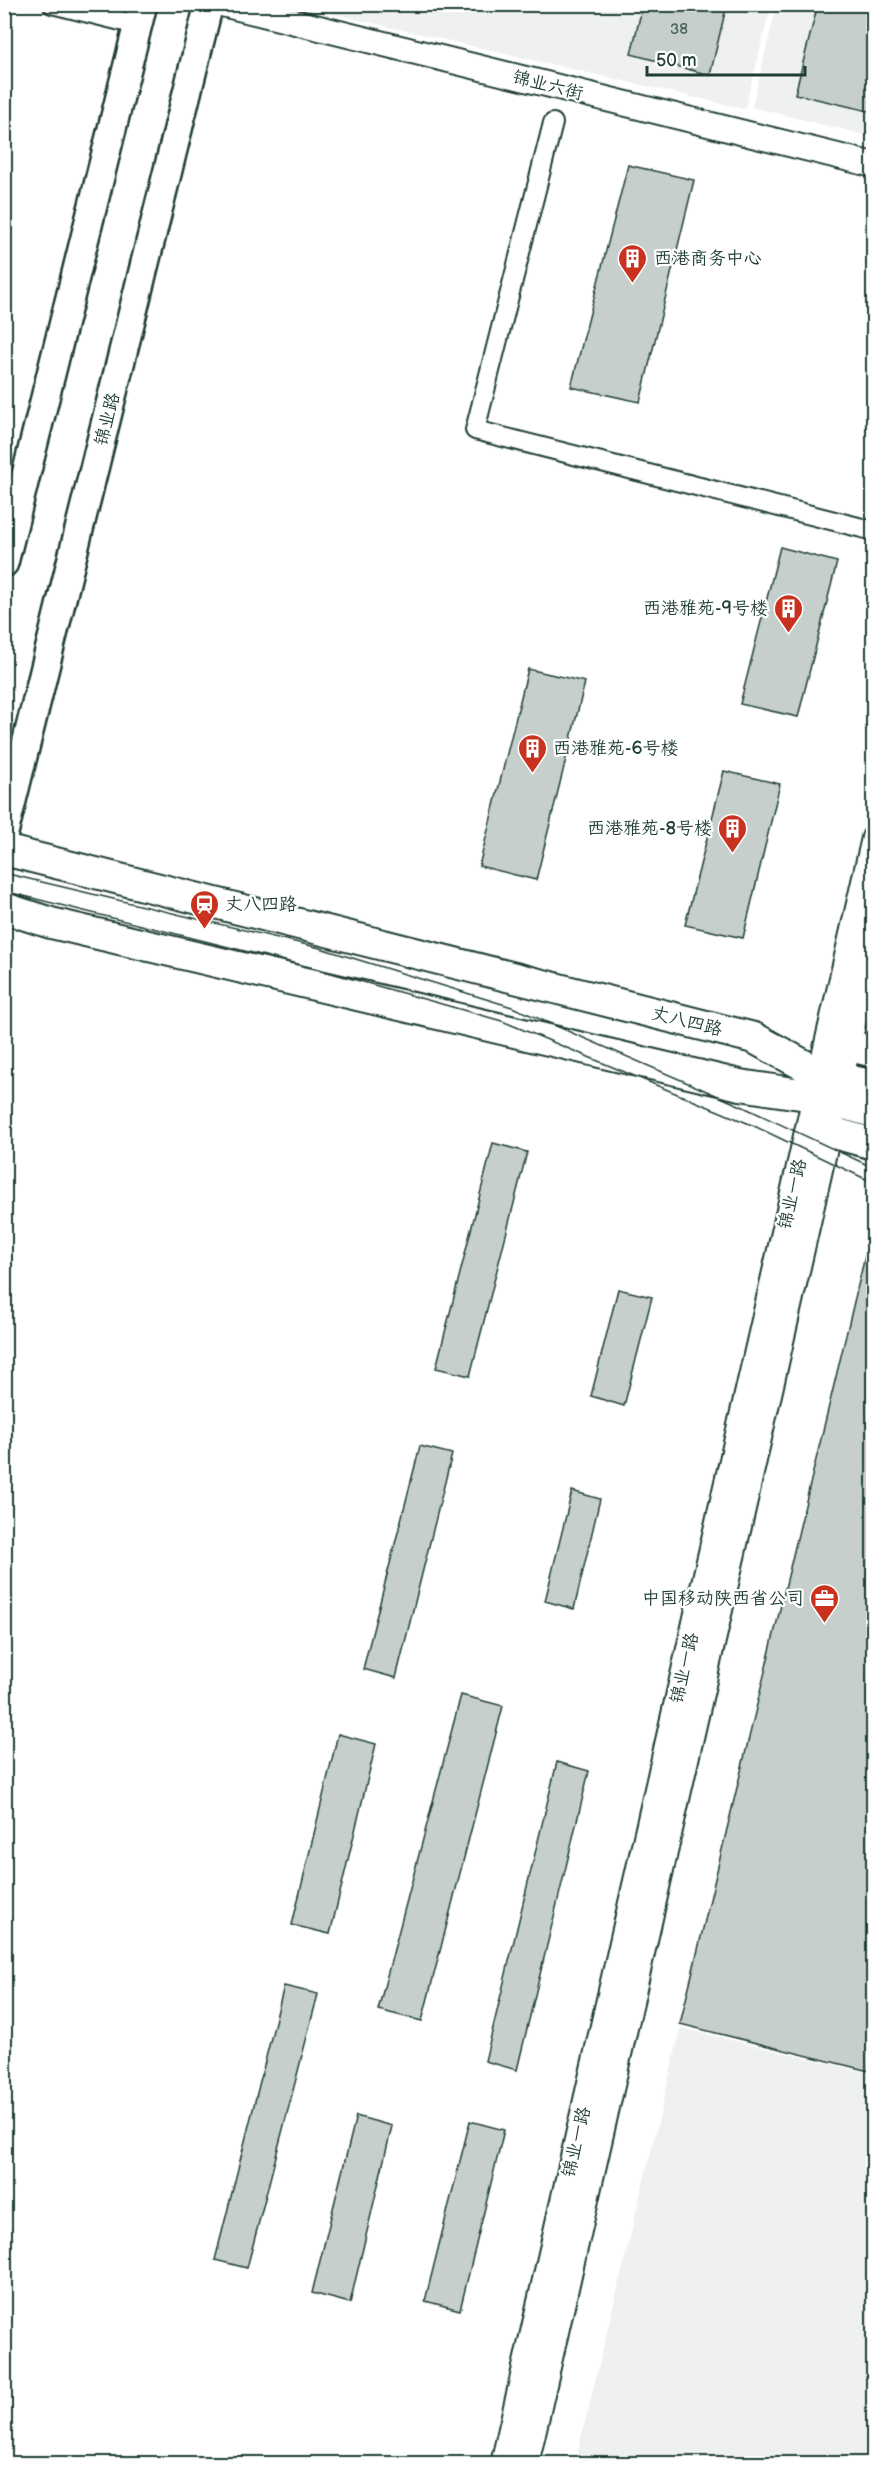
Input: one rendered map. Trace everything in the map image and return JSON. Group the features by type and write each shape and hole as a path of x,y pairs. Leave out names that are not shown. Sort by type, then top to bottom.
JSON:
{"main road":[{"name":"锦业路","path":"4,833 209,4"},
{"path":"4,563 140,15"},
{"name":"丈八四路","path":"4,850 754,1038 827,1087 873,1112"},
{"name":"丈八四路","path":"4,908 62,926 728,1083 827,1087 873,1086"},
{"path":"827,1131 873,1144"}],"street":[{"path":"52,4 140,15"},
{"name":"锦业六街","path":"222,4 873,165"},
{"path":"553,123 475,430 873,531"},
{"name":"锦业一路","path":"503,2463 827,1087 873,838"},
{"name":"锦业一路","path":"526,2463 827,1131 827,1087 860,1049 873,932"}],"shaded area":[{"path":"294,5 771,5 745,109"},
{"path":"777,5 873,5 873,137 752,107"},
{"path":"681,2028 873,2074 872,2463 612,2464 577,2455"}],"building":[{"path":"643,4 727,4 710,75 631,54"},
{"path":"818,4 856,4 873,8 873,112 795,94"},
{"name":"西港商务中心","path":"628,165 694,180 640,402 571,387"},
{"name":"西港雅苑-9号楼","path":"780,547 837,562 798,717 740,704"},
{"name":"西港雅苑-6号楼","path":"528,669 585,682 536,880 479,866"},
{"name":"西港雅苑-8号楼","path":"724,771 780,784 743,938 685,925"},
{"path":"493,1143 527,1152 470,1376 436,1368"},
{"name":"中国移动陕西省公司","path":"867,1248 873,1249 873,2072 680,2024"},
{"path":"618,1289 652,1297 624,1406 591,1396"},
{"path":"420,1446 452,1454 396,1678 363,1669"},
{"path":"572,1491 600,1499 574,1609 545,1601"},
{"path":"461,1695 503,1706 422,2021 378,2010"},
{"path":"338,1734 376,1744 330,1934 292,1925"},
{"path":"557,1762 589,1771 517,2070 485,2061"},
{"path":"284,1986 318,1994 247,2268 215,2260"},
{"path":"356,2116 392,2126 350,2303 312,2293"},
{"path":"470,2121 504,2130 460,2310 425,2301"}],"tram line":[{"path":"4,873 320,948 512,1007 739,1105 874,1168"},
{"path":"4,891 317,969 502,1021 752,1125 874,1183"}],"place":[{"name":"西港商务中心","path":"633,284"},
{"name":"西港雅苑-9号楼","path":"789,634"},
{"name":"西港雅苑-6号楼","path":"532,774"},
{"name":"西港雅苑-8号楼","path":"733,854"},
{"name":"丈八四路","path":"204,930"},
{"name":"中国移动陕西省公司","path":"825,1624"}]}
